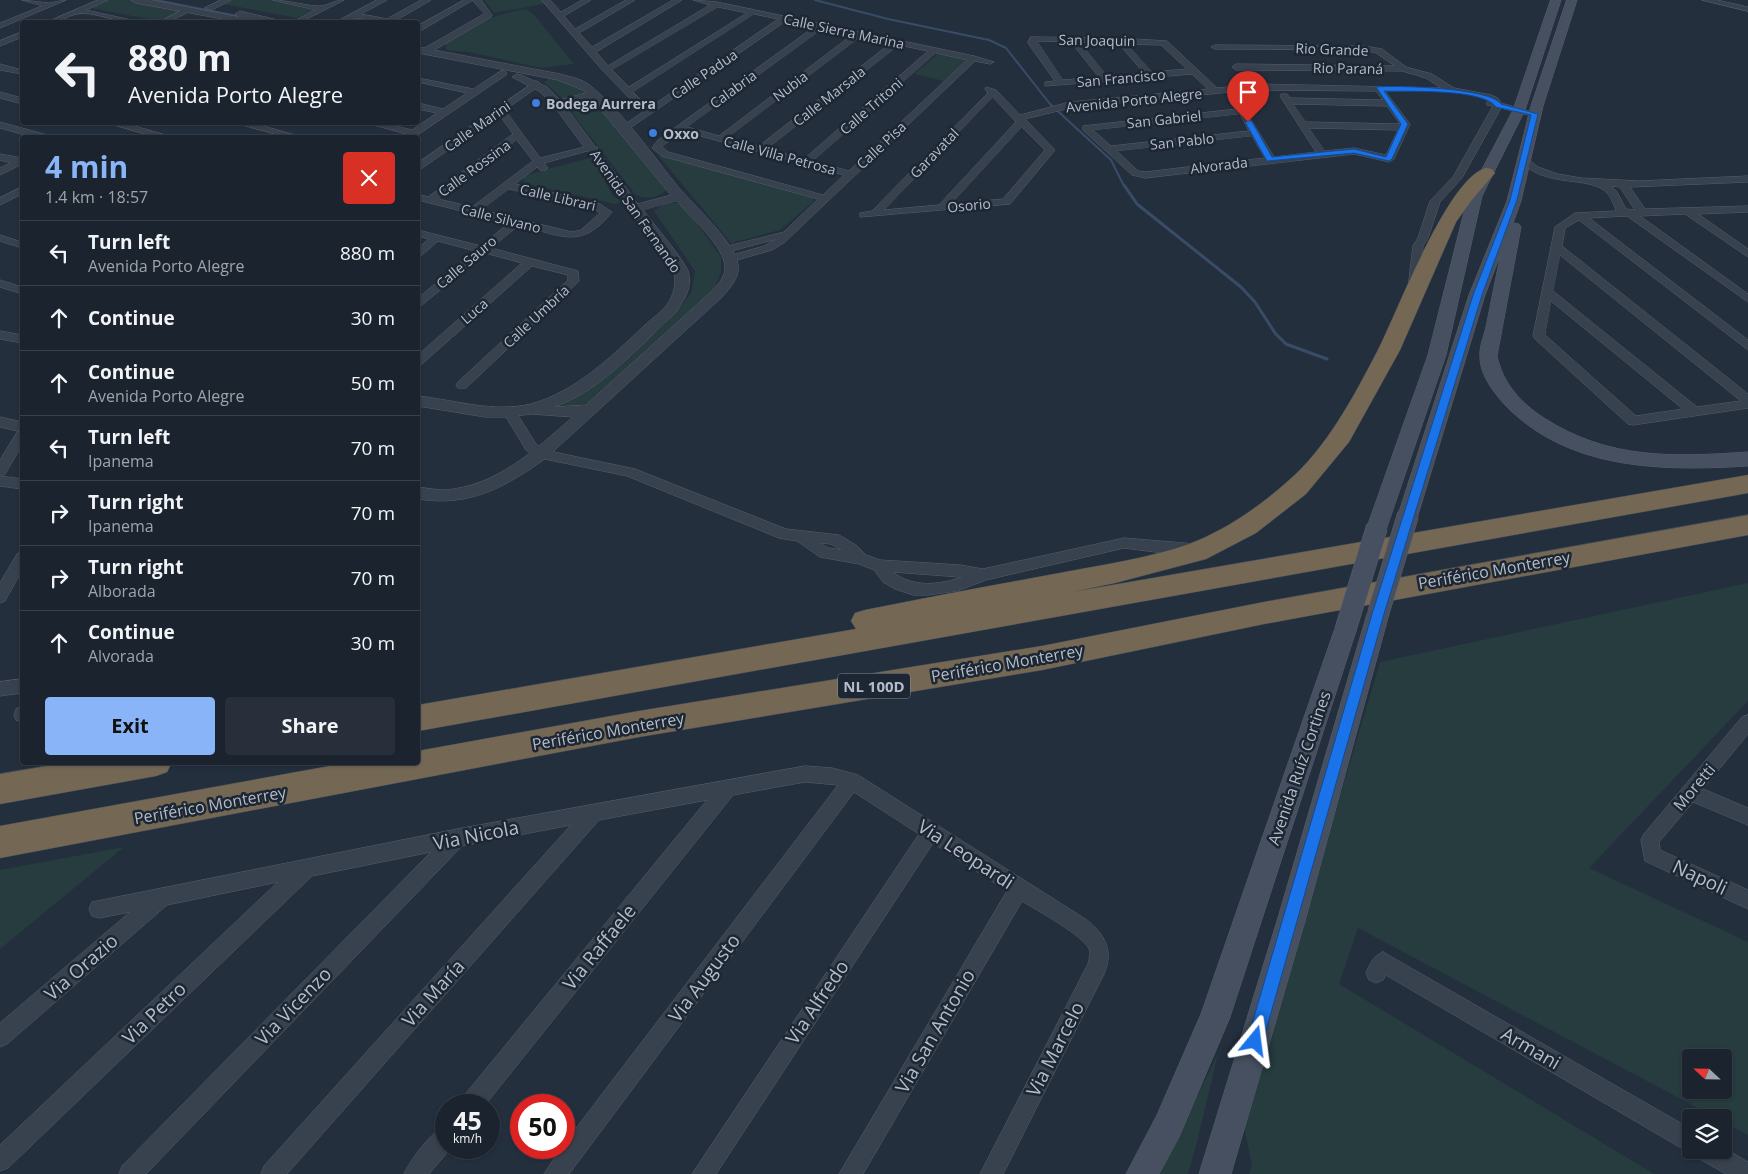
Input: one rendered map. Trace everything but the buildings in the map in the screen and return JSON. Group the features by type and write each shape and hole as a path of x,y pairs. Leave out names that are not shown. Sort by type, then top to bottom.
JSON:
{"highway":[{"path":"508,702 750,643 1115,573 1197,552 1247,526 1297,488 1337,442 1388,350 1412,295 1434,255 1447,222 1464,197 1486,173"},
{"path":"420,718 1748,484"},
{"name":"Periférico Monterrey","path":"420,764 639,724 1042,658 1264,613 1748,524"},
{"path":"0,789 139,765"},
{"name":"Periférico Monterrey","path":"0,842 417,765"}],"main road":[{"name":"Avenida Ruíz Cortines","path":"1142,1174 1168,1126 1215,1017 1345,631 1377,527 1437,355 1475,196 1519,110 1556,0"},
{"name":"Avenida Ruíz Cortines","path":"1214,1174 1291,921 1408,515 1477,295 1506,223 1535,114 1572,0"},
{"path":"1516,189 1516,215 1511,247 1488,356 1490,370 1498,386 1516,406 1556,434 1593,451 1615,458 1654,463 1697,463 1748,459"}],"street":[{"path":"26,0 50,5"},
{"path":"0,26 62,0"},
{"path":"55,20 104,0"},
{"path":"136,0 189,10"},
{"path":"166,0 271,20"},
{"path":"167,20 189,10 227,0"},
{"path":"277,0 323,9"},
{"path":"300,20 340,0"},
{"path":"344,20 383,0"},
{"path":"392,20 427,0"},
{"path":"420,27 469,0"},
{"path":"420,51 488,15 477,0"},
{"path":"546,0 606,70 644,109"},
{"path":"558,16 587,0"},
{"path":"574,33 632,0"},
{"path":"591,51 678,0"},
{"name":"Calle Sierra Marina","path":"697,0 990,62"},
{"path":"1706,0 1748,9"},
{"path":"606,70 717,4"},
{"path":"183,20 205,7 246,20"},
{"path":"79,11 126,20"},
{"path":"627,92 753,12"},
{"path":"353,15 379,20"},
{"path":"0,17 14,20"},
{"name":"Calle Padua","path":"620,125 785,18"},
{"name":"Calabria","path":"820,26 657,146 660,152 665,154 824,198"},
{"path":"420,28 455,34"},
{"path":"420,51 440,32"},
{"name":"Nubia","path":"720,139 859,34"},
{"path":"2,43 20,35"},
{"name":"San Joaquin","path":"1061,83 1032,43 1034,39 1160,42 1164,43 1193,71"},
{"path":"1073,39 1105,79"},
{"path":"1119,40 1150,75"},
{"path":"1208,40 1222,54"},
{"name":"Calle Marsala","path":"761,149 898,42"},
{"path":"2,43 20,46"},
{"name":"Rio Grande","path":"1215,47 1364,48 1379,52 1436,90"},
{"name":"Calle Tritoni","path":"807,161 935,50"},
{"path":"420,51 567,79 581,84 593,94 620,125 727,255 730,276 721,290 591,410 520,469 484,488 466,493 443,496 420,493"},
{"name":"Avenida San Fernando","path":"420,51 536,84 558,104 637,208 681,270 684,284 680,296 671,308 583,385 558,400 517,411 490,412 420,401"},
{"name":"Calle Pisa","path":"727,255 768,248 974,58"},
{"path":"1229,60 1256,87"},
{"name":"Rio Paraná","path":"1236,66 1404,69 1429,76 1454,92"},
{"path":"0,67 20,72"},
{"path":"1193,71 1215,91"},
{"name":"San Francisco","path":"1048,84 1193,71"},
{"path":"1181,72 1202,92"},
{"path":"377,125 410,135 502,73"},
{"path":"420,80 474,92"},
{"name":"Calle Marini","path":"420,166 536,84"},
{"name":"Avenida Porto Alegre","path":"1022,121 1053,109 1256,87 1436,90 1488,97 1495,100 1498,105"},
{"path":"1362,88 1373,102"},
{"path":"1304,125 1404,127 1405,124 1379,89"},
{"name":"Garavatal","path":"869,214 991,91 1022,121"},
{"path":"1282,93 1322,154"},
{"path":"558,104 593,94"},
{"path":"1233,94 1270,159"},
{"path":"0,95 20,100"},
{"path":"1288,101 1389,103"},
{"path":"1412,295 1418,246 1423,238 1435,201 1457,178 1498,105 1535,114"},
{"path":"420,106 444,112"},
{"path":"500,110 541,164"},
{"name":"San Gabriel","path":"1109,149 1086,128 1242,111"},
{"path":"943,207 1022,121"},
{"name":"Osorio","path":"869,214 1006,202 1050,150 1022,121"},
{"path":"0,125 37,135"},
{"path":"121,125 161,135"},
{"path":"127,135 145,125"},
{"path":"248,125 290,135"},
{"name":"Alvorada","path":"1109,149 1135,173 1145,175 1270,159 1354,151 1389,159 1404,127"},
{"name":"Calle Villa Petrosa","path":"680,128 850,174"},
{"name":"San Pablo","path":"1109,149 1255,133"},
{"name":"Calle Rossina","path":"430,200 518,135"},
{"path":"473,211 528,169 541,164 595,152"},
{"path":"0,156 20,161"},
{"path":"1524,159 1534,168 1559,177 1599,183 1748,179"},
{"path":"0,172 20,162"},
{"path":"1599,183 1612,192 1625,212 1748,299"},
{"path":"1622,183 1642,212"},
{"name":"Calle Librari","path":"506,185 606,210 603,216 584,233"},
{"path":"2,201 20,191"},
{"path":"637,208 680,196"},
{"name":"Calle Silvano","path":"420,198 572,235 584,233"},
{"path":"2,201 20,205"},
{"path":"1748,209 1579,214 1560,227 1539,336 1633,422 1748,404"},
{"path":"1687,211 1748,254"},
{"path":"1579,214 1748,346"},
{"name":"Calle Sauro","path":"420,301 516,222"},
{"name":"Calle Umbría","path":"420,234 574,273 573,281 462,385"},
{"path":"0,238 20,244"},
{"path":"420,251 436,238"},
{"path":"1556,247 1748,400"},
{"name":"Luca","path":"420,357 530,262"},
{"path":"0,284 20,290"},
{"path":"1548,292 1694,412"},
{"path":"0,335 20,339"},
{"path":"591,410 566,413 517,411 531,447 540,454 630,472 784,534 802,538 825,553 861,559 879,566 885,577 894,583 919,589 936,589 962,584 983,575 1124,543 1187,550 1256,516 1312,470 1388,350"},
{"path":"0,422 20,427"},
{"path":"0,471 20,438"},
{"path":"0,481 20,480"},
{"path":"0,598 20,562"},
{"path":"0,689 20,686"},
{"name":"Moretti","path":"1652,855 1650,840 1689,792 1741,741 1748,722"},
{"name":"Via Nicola","path":"99,909 457,838 817,772 852,781"},
{"name":"Via Leopardi","path":"852,781 1080,927"},
{"name":"Via Augusto","path":"555,1174 852,781"},
{"name":"Via Raffaele","path":"480,1094 727,788"},
{"path":"1689,792 1748,817"},
{"name":"Via María","path":"272,1174 594,813"},
{"name":"Via Alfredo","path":"703,1174 931,831"},
{"name":"Via Vicenzo","path":"130,1174 457,838"},
{"name":"Napoli","path":"1652,855 1748,900"},
{"name":"Via Petro","path":"0,1160 308,867"},
{"name":"Via San Antonio","path":"850,1174 1019,888"},
{"name":"Via Orazio","path":"0,1037 161,898"},
{"name":"Via Marcelo","path":"991,1174 1097,967 1100,949 1095,939 1080,927"},
{"name":"Armani","path":"1376,973 1383,962 1682,1136"},
{"path":"416,1174 435,1150"},
{"path":"1722,1159 1748,1174"}],"green space":[{"path":"109,0 127,0 184,10 161,20 154,20 90,8"},
{"path":"228,0 268,0 317,8 297,18 223,4"},
{"path":"484,0 542,0 544,4 494,13"},
{"path":"526,9 535,16 574,64 541,68 469,52 447,50 445,44 441,43 462,31 502,14"},
{"path":"938,54 967,61 944,81 914,74"},
{"path":"554,76 564,78 589,93 563,99 544,82"},
{"path":"592,97 669,188 657,196 648,198 635,194 565,104"},
{"path":"658,155 813,198 813,202 780,230 731,243"},
{"path":"594,157 612,195 623,202 615,204 523,183 524,177 533,173"},
{"path":"666,203 677,203 684,206 721,257 721,273 713,290 590,402 580,405 560,406 585,392 680,307 691,293 695,271 654,211"},
{"path":"1748,583 1748,701 1589,868 1748,942 1748,1135 1732,1126 1732,1109 1700,1109 1358,928 1339,984 1654,1174 1249,1174 1252,1166 1243,1121 1380,662"},
{"path":"124,847 0,949 0,870"},
{"path":"1218,1054 1188,1174 1159,1174"}],"waterway":[{"path":"156,0 242,17"},
{"path":"815,0 888,19 989,40 1006,48 1050,104 1111,160 1124,186"},
{"path":"1124,185 1137,204 1241,287 1255,302 1275,333 1286,344 1327,359"}],"place":[{"name":"Bodega Aurrera","path":"536,103"},
{"name":"Oxxo","path":"653,133"}],"route":[{"path":"1248,122 1270,159 1354,151 1389,159 1405,124 1379,89 1425,89 1467,92 1488,97 1495,100 1498,105 1535,114 1514,200 1477,295 1378,614 1255,1041"}]}
